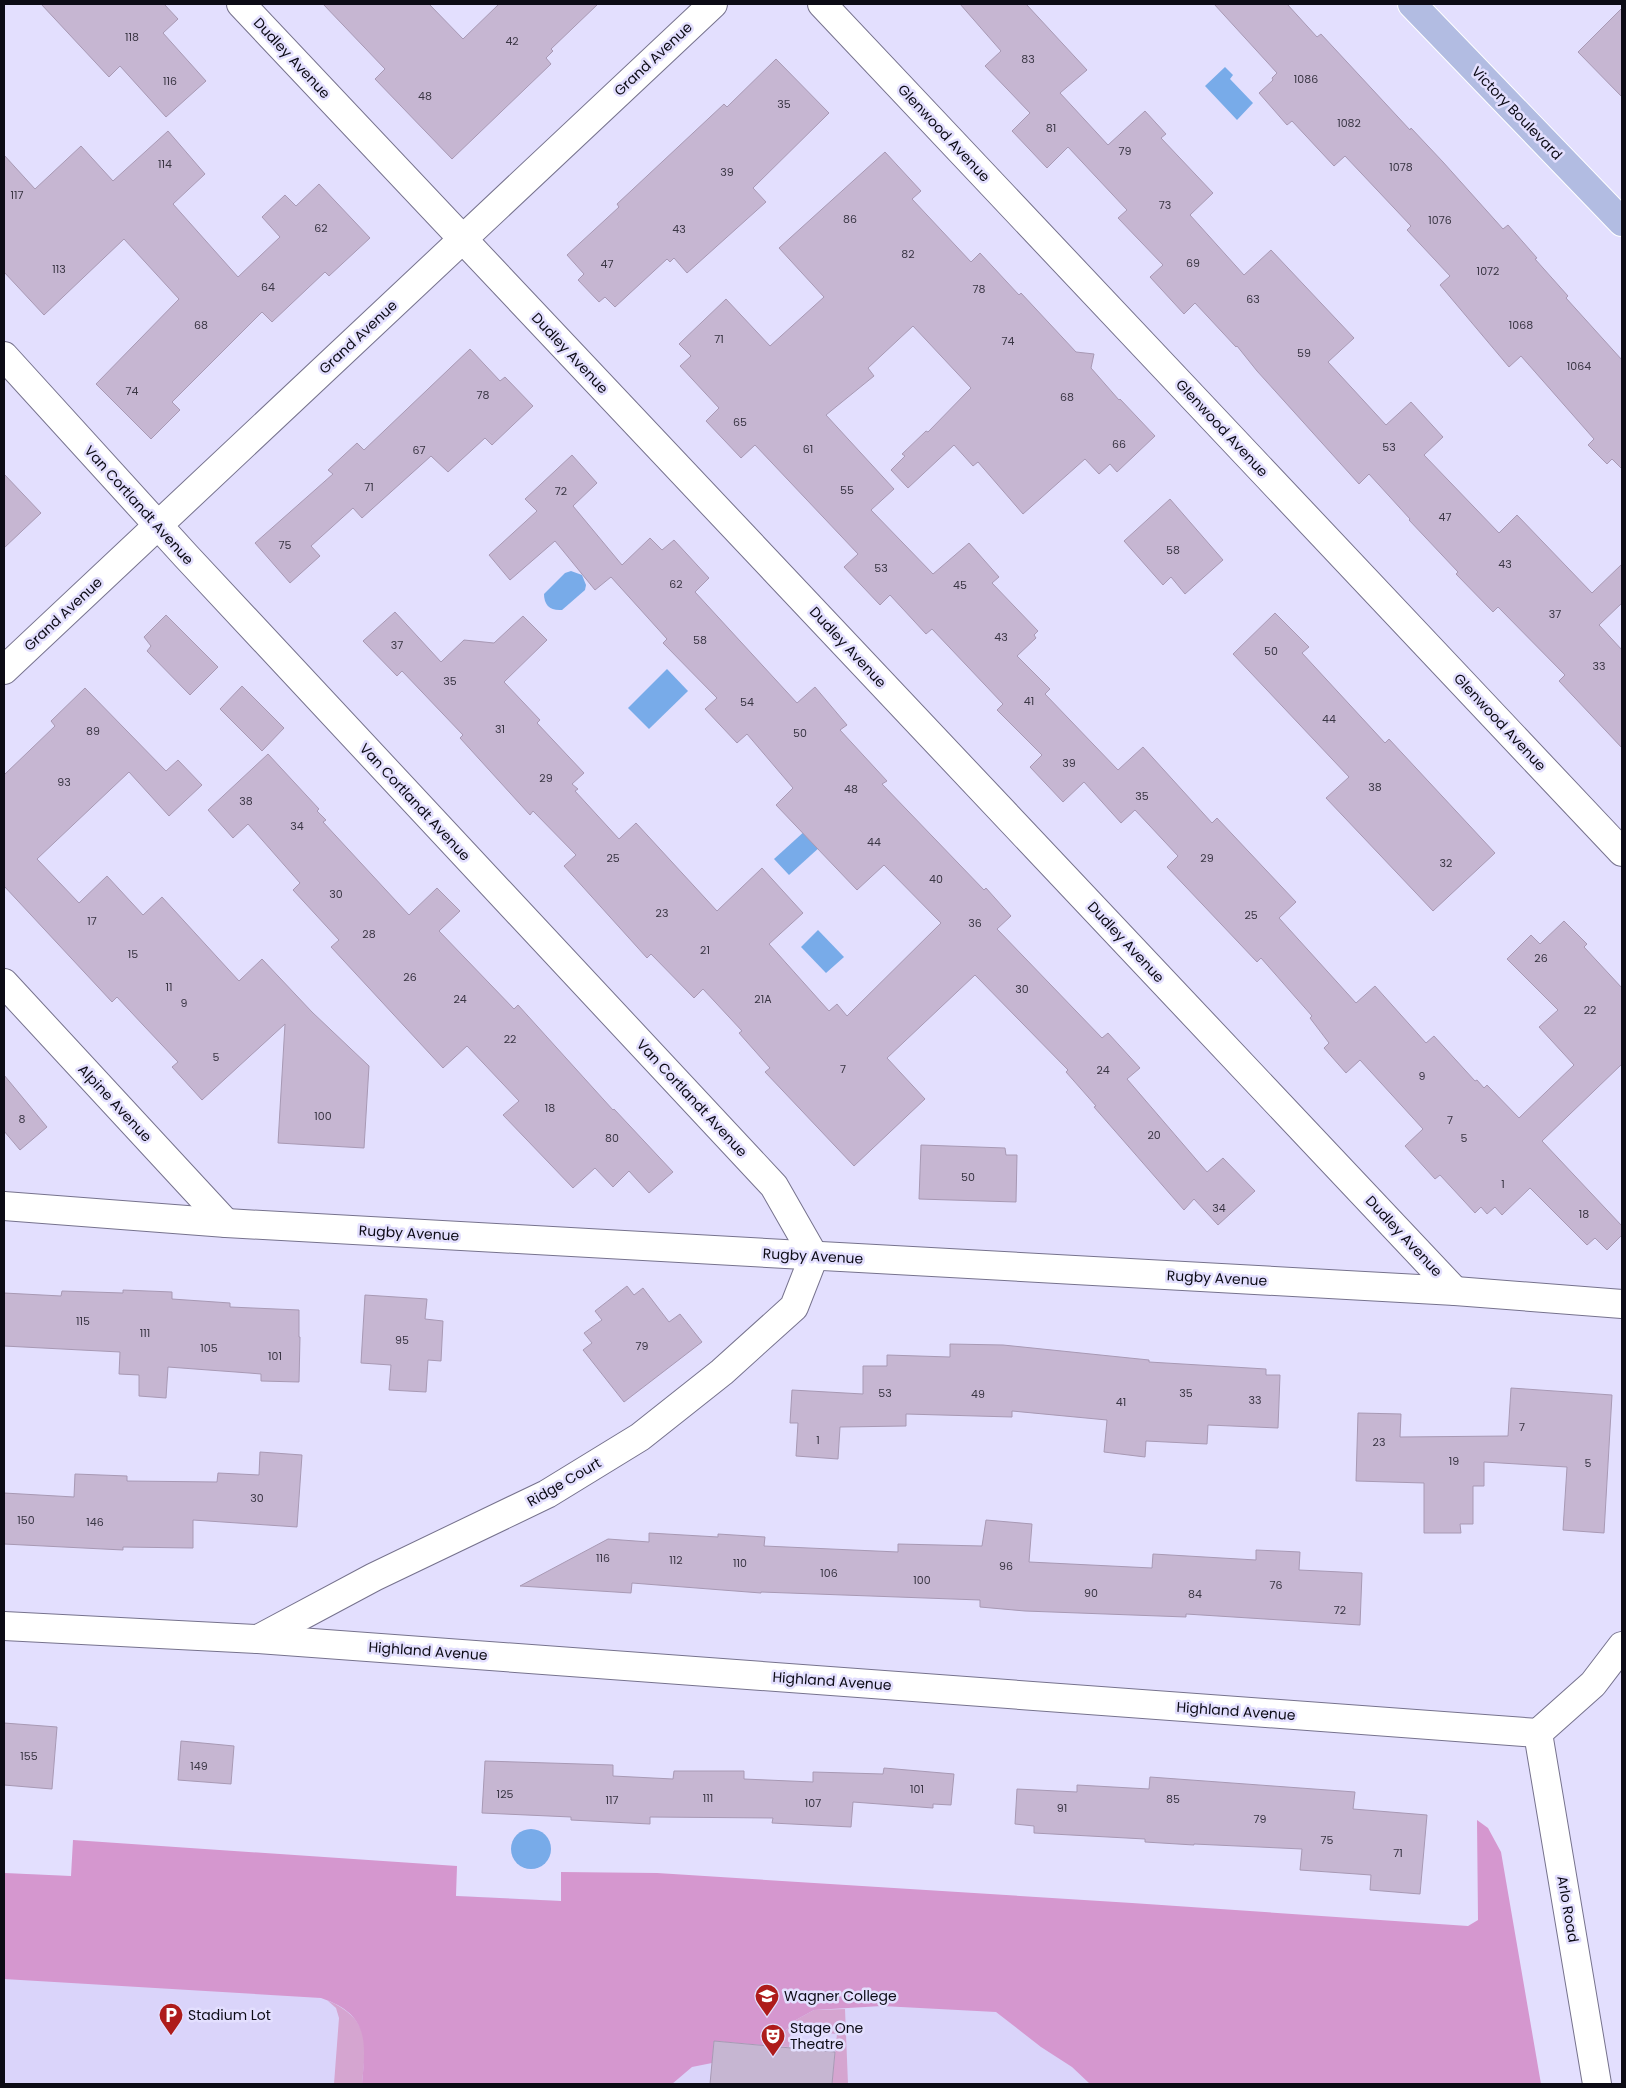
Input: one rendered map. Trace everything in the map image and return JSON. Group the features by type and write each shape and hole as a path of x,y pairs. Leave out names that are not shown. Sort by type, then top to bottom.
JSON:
{"main road":[{"name":"Victory Boulevard","path":"1412,4 1622,222"}],"street":[{"name":"Dudley Avenue","path":"241,4 1455,1291"},
{"name":"Grand Avenue","path":"4,670 712,4"},
{"name":"Glenwood Avenue","path":"822,4 1622,852"},
{"name":"Van Cortlandt Avenue","path":"4,356 157,525 774,1186 814,1256"},
{"name":"Alpine Avenue","path":"4,983 226,1223"},
{"name":"Rugby Avenue","path":"4,1206 226,1223 1455,1291 1622,1304"},
{"name":"Ridge Court","path":"258,1639 374,1577 547,1494 640,1436 722,1372 794,1307 814,1256"},
{"name":"Highland Avenue","path":"4,1626 258,1639 1538,1733"},
{"path":"1538,1733 1593,1684 1622,1646"},
{"name":"Arlo Road","path":"1538,1733 1597,2084"}],"shaded area":[{"name":"Wagner College","path":"1477,1820 1488,1828 1501,1852 1541,2084 1090,2084 1072,2067 1041,2047 996,2012 882,2006 814,2010 794,2021 772,2046 714,2041 712,2063 692,2067 672,2084 362,2084 364,2055 361,2031 356,2021 348,2012 321,1998 4,1979 4,1873 71,1876 73,1840 457,1866 456,1896 561,1901 561,1872 657,1873 1468,1926 1478,1920"},
{"name":"Wagner College","path":"4,1873 561,1901 1541,2084 4,2084"},
{"path":"327,2000 352,2016 358,2024 364,2044 362,2084 334,2084 339,2018 336,2008"},
{"path":"845,2009 848,2084 832,2084 837,2034 791,2030 789,2047 772,2046 794,2021 814,2010"}],"water":[{"path":"1225,67 1233,75 1230,79 1253,103 1237,120 1205,86"},
{"path":"571,571 582,575 586,585 585,590 562,610 551,608 545,601 544,594 565,573"},
{"path":"667,669 688,691 649,729 628,708"},
{"path":"806,830 821,846 789,875 774,859"},
{"path":"818,930 844,957 826,973 801,947"},
{"path":"535,1829 542,1832 548,1838 551,1849 550,1857 542,1866 535,1869 527,1869 520,1866 512,1857 511,1845 514,1838 523,1830"}],"building":[{"path":"41,4 164,4 178,19 163,33 206,81 166,117 120,66 109,77"},
{"path":"323,4 429,4 463,39 499,4 598,4 551,49 553,51 546,58 551,64 452,159 375,79 385,69"},
{"path":"960,4 1026,4 1087,70 1060,93 1108,145 1145,111 1166,134 1161,138 1213,193 1190,215 1244,275 1271,250 1354,338 1328,362 1386,425 1411,402 1443,437 1424,455 1499,533 1517,515 1592,593 1622,564 1622,603 1599,625 1622,650 1622,748 1559,681 1565,675 1498,607 1493,612 1456,574 1458,572 1369,474 1359,484 1257,371 1237,346 1195,303 1184,314 1150,277 1163,265 1118,218 1127,210 1068,147 1047,168 1012,131 1030,113 985,66 1001,51"},
{"path":"1214,4 1287,4 1317,37 1321,34 1410,130 1411,128 1443,162 1503,229 1508,225 1537,258 1535,259 1568,296 1566,298 1622,360 1622,469 1612,459 1607,464 1588,445 1594,439 1521,356 1509,367 1440,285 1450,276 1407,230 1411,226 1345,156 1334,166 1292,121 1287,125 1259,93 1273,80 1272,78 1277,73"},
{"path":"1622,8 1622,97 1578,52"},
{"path":"776,59 829,113 753,188 766,202 687,273 674,258 670,262 667,259 615,307 605,297 599,302 578,280 584,274 567,255 619,207 617,204 724,104 727,107"},
{"path":"168,131 205,174 173,204 238,277 280,237 262,217 285,195 296,206 319,184 370,238 329,276 325,272 272,322 262,312 172,402 180,410 151,439 96,384 179,299 124,239 44,315 4,272 4,155 35,189 81,146 113,181"},
{"path":"885,152 921,191 912,199 971,262 980,253 1019,295 1021,293 1076,352 1094,354 1091,368 1119,400 1155,436 1117,472 1110,464 1099,474 1085,459 1023,514 978,462 973,466 954,445 908,488 891,470 905,456 902,454 926,431 928,432 971,388 913,326 868,368 874,376 826,415 894,489 871,510 933,574 969,543 999,577 992,583 1038,631 1034,635 1036,638 1017,656 1050,689 1045,694 1118,770 1143,747 1212,823 1217,818 1296,902 1279,918 1356,1003 1375,986 1426,1043 1434,1036 1475,1081 1477,1080 1484,1088 1487,1085 1519,1118 1574,1065 1539,1027 1558,1010 1507,959 1531,935 1540,944 1564,921 1587,944 1584,947 1622,988 1622,1064 1542,1141 1622,1226 1622,1235 1607,1250 1595,1238 1587,1245 1530,1188 1502,1215 1495,1207 1487,1214 1481,1207 1475,1213 1440,1175 1435,1179 1405,1146 1423,1129 1360,1060 1346,1073 1324,1048 1329,1043 1310,1018 1312,1016 1261,958 1257,962 1167,867 1178,856 1135,810 1121,823 1084,782 1063,802 1030,767 1042,755 997,710 1003,704 932,629 926,634 890,595 880,605 844,567 858,554 755,445 741,458 706,421 719,408 680,366 691,356 679,344 726,299 770,346 824,297 779,248"},
{"path":"470,349 500,381 505,377 533,406 492,445 485,438 448,472 431,456 362,518 353,508 311,546 320,556 290,583 255,543 333,474 328,470 357,443 364,450"},
{"path":"572,455 597,483 573,506 622,565 650,538 662,550 674,540 709,578 695,592 797,703 815,687 847,725 840,730 887,781 882,784 984,890 986,888 1011,916 997,929 1102,1038 1108,1033 1140,1068 1127,1079 1207,1172 1223,1158 1255,1191 1218,1225 1194,1199 1184,1210 1094,1107 1096,1106 1066,1072 1068,1070 975,975 887,1058 925,1099 854,1166 765,1072 770,1068 739,1033 742,1031 703,989 694,998 651,954 647,958 564,866 576,855 533,811 530,815 460,738 463,735 402,671 397,676 363,641 395,612 441,662 464,640 494,643 523,616 547,640 504,682 540,720 537,723 584,773 572,784 578,789 575,791 619,839 636,823 717,911 762,868 803,913 769,944 829,1011 837,1004 847,1016 941,923 884,865 857,890 776,805 793,788 747,734 737,743 705,709 717,698 663,643 667,639 611,577 595,590 555,541 510,580 489,555 537,511 525,499"},
{"path":"4,474 41,513 4,548"},
{"path":"1170,499 1223,560 1185,594 1171,577 1163,585 1124,541"},
{"path":"1275,613 1309,647 1302,653 1385,743 1389,739 1495,853 1433,911 1326,798 1349,777 1233,654"},
{"path":"166,615 218,667 190,695 147,651 151,646 144,637"},
{"path":"242,686 284,728 262,751 220,709"},
{"path":"85,688 166,771 178,760 202,785 169,816 129,772 37,859 79,903 107,876 143,915 162,897 239,981 262,959 312,1012 369,1066 364,1148 278,1143 285,1024 202,1100 172,1067 178,1062 117,997 112,1002 4,886 4,775 55,726 51,721"},
{"path":"268,754 319,809 317,811 326,820 323,822 409,915 437,888 460,911 439,931 514,1009 518,1005 613,1110 673,1172 649,1193 629,1171 613,1187 595,1168 573,1188 503,1115 519,1101 467,1046 443,1068 331,947 339,940 293,890 300,883 248,824 233,838 208,810"},
{"path":"4,1075 47,1127 20,1150 4,1131"},
{"path":"921,1145 1005,1148 1006,1155 1017,1155 1016,1202 919,1199"},
{"path":"627,1286 634,1295 643,1288 669,1322 680,1314 702,1342 624,1402 583,1350 592,1343 584,1333 602,1320 595,1311"},
{"path":"123,1290 172,1292 172,1299 230,1303 230,1307 299,1310 299,1382 261,1381 261,1374 168,1367 166,1398 139,1396 139,1375 119,1374 120,1352 4,1346 4,1293 61,1296 62,1291 123,1293"},
{"path":"365,1295 427,1299 425,1319 443,1321 441,1361 428,1360 426,1392 389,1390 391,1365 361,1363"},
{"path":"950,1344 1003,1345 1149,1360 1149,1362 1266,1369 1266,1375 1280,1375 1278,1428 1208,1425 1207,1444 1146,1441 1145,1457 1104,1452 1107,1420 1012,1411 1012,1417 906,1414 906,1426 840,1427 838,1459 796,1456 798,1423 790,1423 792,1390 863,1394 863,1366 887,1366 887,1355 950,1357"},
{"path":"1511,1388 1612,1395 1604,1533 1563,1530 1567,1467 1484,1462 1484,1486 1473,1486 1473,1524 1460,1524 1461,1533 1424,1533 1424,1483 1356,1481 1358,1413 1401,1414 1400,1437 1508,1436"},
{"path":"260,1452 302,1455 297,1527 193,1520 193,1548 123,1547 123,1550 4,1544 4,1493 74,1497 75,1474 127,1476 127,1481 217,1482 218,1473 259,1475"},
{"path":"986,1520 1032,1524 1029,1562 1152,1568 1153,1554 1256,1560 1256,1550 1300,1552 1299,1570 1362,1573 1360,1625 1186,1614 1186,1617 1025,1611 980,1607 980,1600 761,1593 632,1583 631,1593 520,1586 608,1539 649,1542 649,1533 718,1537 718,1534 765,1537 764,1546 898,1552 898,1544 982,1546"},
{"path":"4,1723 57,1727 52,1789 4,1785"},
{"path":"181,1741 234,1746 231,1784 178,1780"},
{"path":"485,1761 613,1765 613,1776 673,1779 674,1771 744,1771 744,1779 813,1782 813,1772 883,1774 884,1768 954,1774 951,1805 933,1804 933,1808 853,1802 851,1827 772,1823 773,1818 650,1817 650,1824 571,1820 571,1817 482,1813"},
{"path":"1150,1777 1355,1792 1353,1809 1427,1815 1420,1894 1370,1890 1371,1875 1300,1870 1302,1849 1194,1845 1145,1842 1145,1839 1034,1833 1034,1826 1015,1824 1017,1789 1077,1792 1077,1785 1149,1789"},
{"name":"Stage One Theatre","path":"714,2041 835,2052 832,2084 710,2084"}],"place":[{"name":"Wagner College","path":"767,2017"},
{"name":"Stadium Lot","path":"171,2036"},
{"name":"Stage One Theatre","path":"773,2057"}]}
